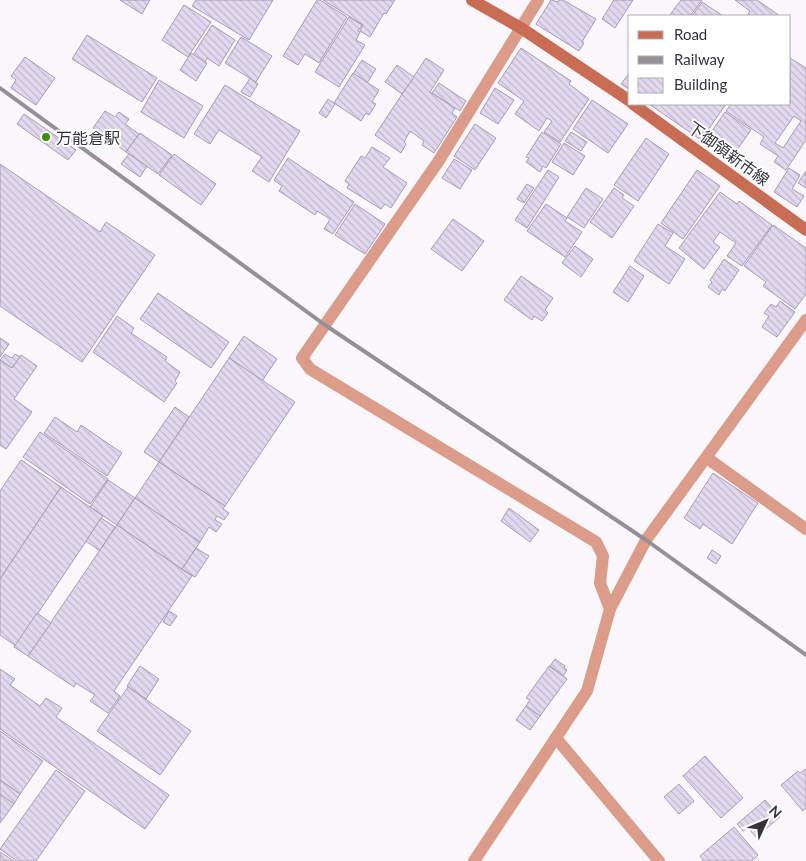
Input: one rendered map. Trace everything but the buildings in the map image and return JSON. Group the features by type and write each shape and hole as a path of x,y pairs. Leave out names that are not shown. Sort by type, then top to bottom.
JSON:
{"main road":[{"path":"472,0 521,28 628,100"},
{"name":"下御領新市線","path":"634,105 806,230"}],"street":[{"path":"538,0 438,162 302,358 310,370 596,542 603,556 600,584 610,609"},
{"path":"474,861 587,692 610,609 646,540 806,320"},
{"path":"707,458 806,529"},
{"path":"556,738 660,861"}],"railway":[{"path":"0,88 325,325 646,540 806,655"}],"place":[{"name":"万能倉駅","path":"46,137"}]}
